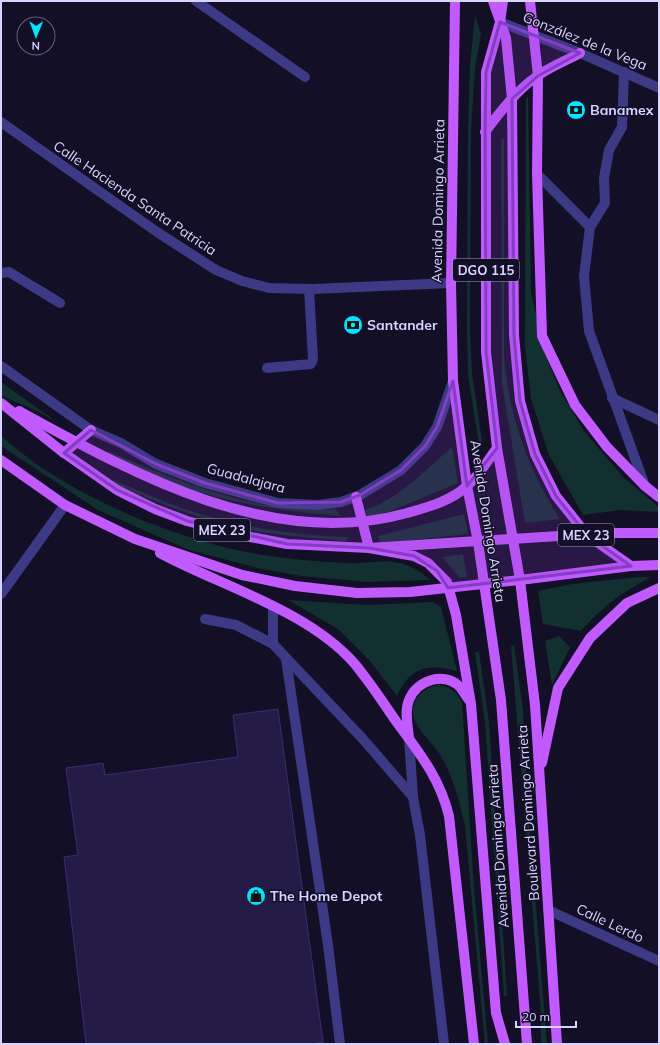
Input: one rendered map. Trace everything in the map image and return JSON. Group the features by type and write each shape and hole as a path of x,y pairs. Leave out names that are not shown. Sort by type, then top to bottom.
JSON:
{"main road":[{"name":"Avenida Domingo Arrieta","path":"455,1 451,283 453,381 467,486 478,542 501,700 527,1044"},
{"path":"493,1 509,51 512,99 514,335 520,401 535,454 556,496 586,535 631,566"},
{"name":"Avenida Domingo Arrieta","path":"503,1 500,22 486,72 486,352 498,448 520,580"},
{"path":"530,1 532,34 538,76 537,174 542,336 575,405 607,447 645,486 659,497"},
{"path":"485,132 512,99 538,76 580,53"},
{"path":"1,402 132,471 205,500 279,518 318,522 362,521 390,518 435,505 467,486 498,448"},
{"name":"MEX 23","path":"1,402 64,453 117,490 155,509 187,521 240,536 287,544 369,548 586,535 659,533"},
{"path":"64,453 91,430"},
{"name":"MEX 23","path":"1,460 65,505 136,539 242,576 295,586 357,593 410,592 631,566 659,565"},
{"path":"356,496 369,548 414,556 437,571 447,582 456,615 471,704 496,1013 505,1044"},
{"path":"136,539 191,570 273,606 320,633 354,663 409,738 435,777 444,795 449,816 474,1044"},
{"name":"Boulevard Domingo Arrieta","path":"520,580 535,705 557,1044"},
{"path":"539,778 558,688 590,638 627,604 659,588"},
{"path":"409,738 407,712 409,700 420,684 433,679 451,681 460,688 471,704"}],"street":[{"path":"196,1 305,77"},
{"name":"González de la Vega","path":"500,22 580,53 659,88"},
{"path":"624,72 622,127 609,150 604,178 605,203 590,227 584,276 588,331 645,486"},
{"name":"Calle Hacienda Santa Patricia","path":"1,122 157,232 216,270 242,281 269,288 451,283"},
{"path":"537,174 590,227"},
{"path":"1,273 10,272 60,303"},
{"path":"267,368 311,364 313,359 309,288"},
{"name":"Guadalajara","path":"1,366 91,430 121,443 156,464 205,483 278,504 318,505 341,502 356,496 401,470 425,446 437,427 453,381"},
{"path":"612,398 659,420"},
{"path":"1,594 65,505"},
{"path":"273,606 273,644"},
{"path":"205,619 236,625 273,644 362,738 413,797"},
{"path":"286,659 327,938 340,1044"},
{"path":"409,738 413,797 420,835 444,1044"},
{"name":"Calle Lerdo","path":"548,910 659,961"}],"highlighted area":[{"path":"500,22 580,53 538,76 512,99 514,335 520,401 535,454 556,496 587,535 631,566 448,588 437,571 414,556 369,548 287,544 187,521 117,490 64,453 91,430 156,464 205,483 278,503 341,502 360,495 401,470 425,446 437,427 453,381 467,486 497,448 486,352 485,132 486,72"}],"green space":[{"path":"475,16 481,34 475,68 471,131 470,331 472,373 482,441 479,445 468,374 467,331 468,130 470,65"},
{"path":"528,96 531,292 544,351 560,391 584,431 624,478 659,507 659,512 621,510 583,515 549,455 531,399 525,346 526,99"},
{"path":"501,139 504,139 504,355 506,377 515,420 529,460 548,500 560,519 525,523 502,384"},
{"path":"1,382 61,425 39,412 1,395"},
{"path":"1,436 42,468 86,494 131,516 178,534 227,548 302,560 347,563 386,561 399,563 416,569 430,580 367,582 301,576 262,569 189,550 98,510 1,446"},
{"path":"452,447 458,483 374,518 367,519 365,510 377,506 400,492"},
{"path":"108,451 162,474 219,494 277,507 335,509 341,516 307,513 241,503 209,495 158,476 108,453"},
{"path":"114,480 176,506 234,523 309,535 348,537 347,541 274,534 215,522 163,504 112,483"},
{"path":"464,514 468,534 395,542 380,542 378,536"},
{"path":"463,554 467,577 460,578 442,557"},
{"path":"637,577 651,577 613,600 581,631 543,624 538,591 572,584"},
{"path":"288,600 367,605 432,602 441,607 457,671 437,667 421,670 414,673 408,679 402,686 397,696 370,661 338,629"},
{"path":"559,636 570,647 552,685 545,641"},
{"path":"514,645 523,710 528,809 547,1044 541,1044 541,1013 511,646"},
{"path":"475,652 479,652 489,722 507,996 504,996 485,722"},
{"path":"437,685 452,690 462,702 474,887 488,1044 485,1044 465,826 452,779 444,761 418,727 413,712 413,706 418,697 426,689"}],"building":[{"path":"278,709 323,1042 312,1044 86,1044 64,857 78,855 66,768 103,763 105,775 238,757 233,715"}],"place":[{"name":"Banamex","path":"576,110"},
{"name":"Santander","path":"353,325"},
{"name":"The Home Depot","path":"256,896"}]}
